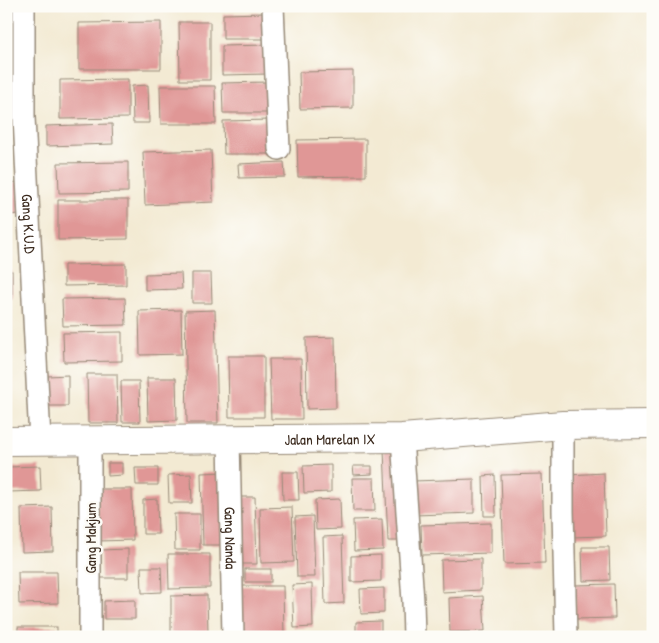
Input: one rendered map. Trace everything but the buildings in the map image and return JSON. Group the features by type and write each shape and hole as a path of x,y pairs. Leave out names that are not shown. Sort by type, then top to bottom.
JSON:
{"main road":[{"name":"Jalan Marelan IX","path":"6,441 402,438 563,425 653,424"}],"street":[{"name":"Gang K.U.D","path":"24,6 24,117 40,440"},
{"path":"274,6 279,149"},
{"path":"563,425 566,637"},
{"name":"Gang Nanda","path":"229,438 231,586 234,637"},
{"path":"402,438 414,637"},
{"name":"Gang Makjum","path":"90,440 90,637"}]}
